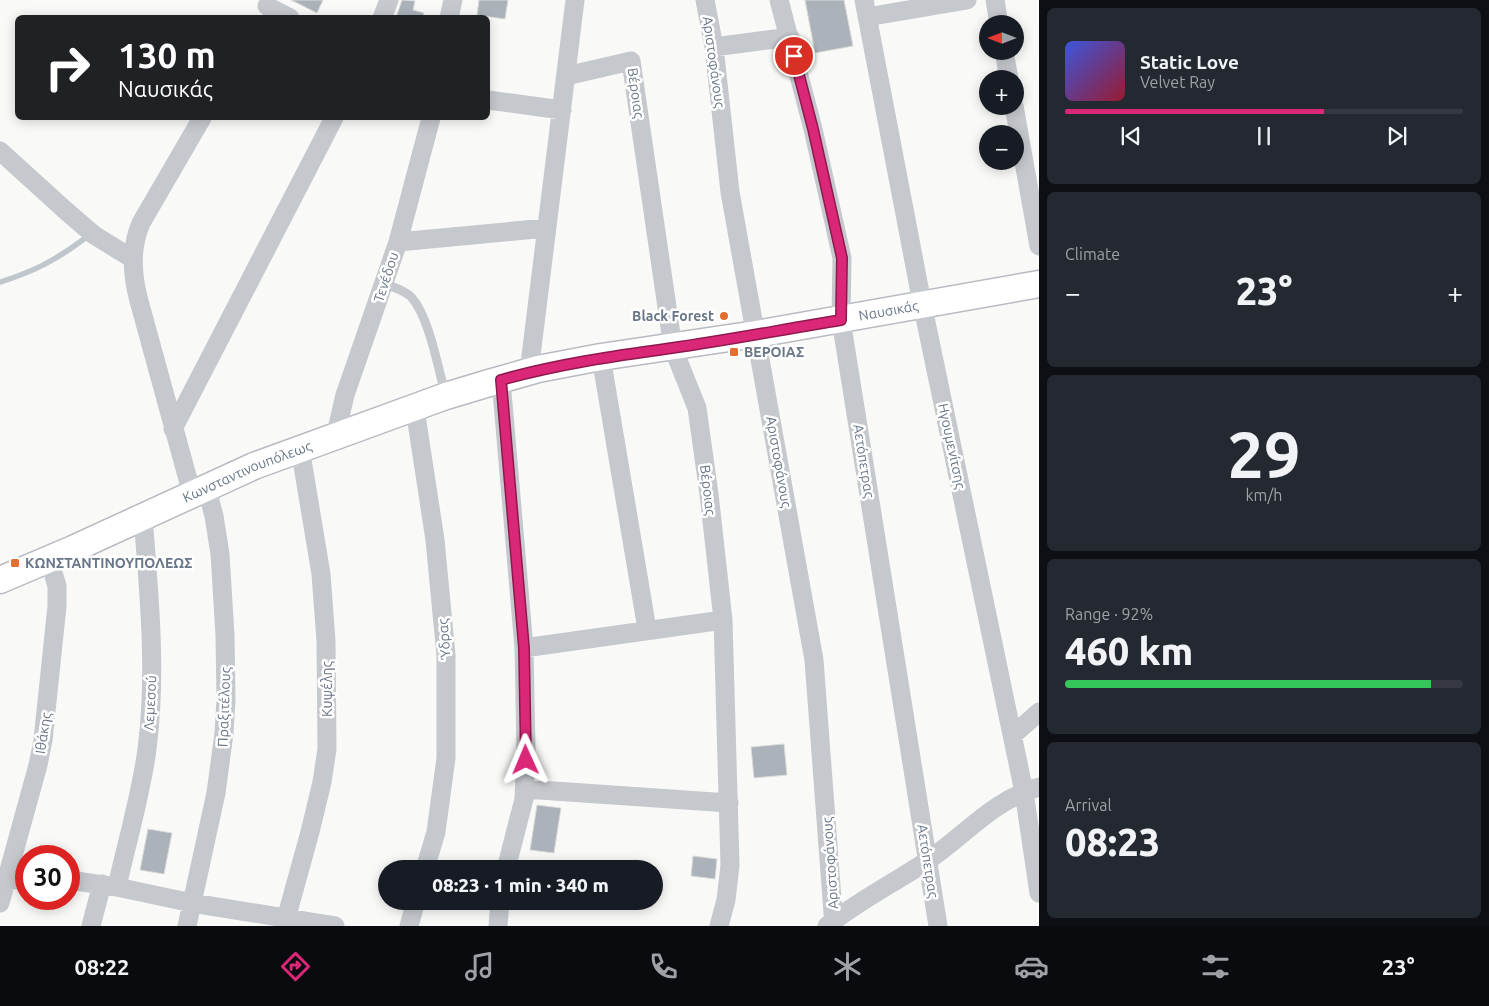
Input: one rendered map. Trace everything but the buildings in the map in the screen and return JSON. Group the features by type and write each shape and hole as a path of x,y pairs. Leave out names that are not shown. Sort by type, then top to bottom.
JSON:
{"street":[{"path":"383,15 389,0"},
{"path":"450,15 453,0"},
{"path":"529,372 575,0"},
{"name":"Αριστοφάνους","path":"705,0 714,47 730,192 814,660 832,924"},
{"name":"Αετόπετρας","path":"779,0 813,129 842,258 841,320 929,860 938,926"},
{"path":"866,8 967,0"},
{"path":"995,0 998,15"},
{"path":"266,8 283,15"},
{"name":"Ηγουμενίτσης","path":"866,8 922,304 1012,736 1032,790 1039,893"},
{"path":"714,47 790,37"},
{"name":"Βέροιας","path":"566,76 631,61 673,348 697,408 723,620 729,803 729,882 719,926"},
{"path":"490,100 562,110"},
{"path":"1016,115 1039,246"},
{"name":"Πραξιτέλους","path":"186,926 216,792 224,733 226,654 220,554 214,516 199,490 173,429 136,288 133,259 141,223 201,120"},
{"path":"173,429 333,120"},
{"name":"Τενέδου","path":"338,435 338,425 345,395 398,242 430,120"},
{"path":"0,151 94,235 133,259"},
{"path":"398,242 547,228"},
{"name":"Ναυσικάς","path":"501,380 529,372 601,357 673,348 841,320 1039,284"},
{"path":"601,357 647,629"},
{"path":"501,380 524,648 526,749 524,798 508,860"},
{"name":"Κωνσταντινουπόλεως","path":"1,585 50,559 254,466 300,448 415,409 446,396 501,380"},
{"name":"Ύδρας","path":"415,409 435,540 446,655 446,758 436,832 428,860"},
{"name":"Κυψέλης","path":"285,923 310,832 322,782 327,749 326,641 321,574 300,448"},
{"name":"Λεμεσού","path":"92,926 110,885 144,766 150,716 151,626 143,517"},
{"name":"Ιθάκης","path":"0,903 3,881 38,764 43,740 57,606 57,586 50,559"},
{"path":"524,648 647,629 723,620"},
{"path":"1012,736 1039,712"},
{"path":"525,789 729,803"},
{"path":"832,924 854,906 929,860 989,812 1032,790"},
{"path":"80,881 110,885 285,923 334,926"},
{"path":"409,926 413,910"},
{"path":"498,926 499,910"}],"lane":[{"path":"384,284 412,296 430,334 446,396"}],"waterway":[{"path":"0,282 44,265 84,239"}],"place":[{"name":"Black Forest","path":"724,316"},
{"name":"ΒΕΡΟΙΑΣ","path":"734,352"},
{"name":"ΚΩΝΣΤΑΝΤΙΝΟΥΠΟΛΕΩΣ","path":"15,563"}],"route":[{"path":"526,760 524,648 501,380 538,369 601,357 673,348 841,320 842,258 813,129 794,56"}]}
